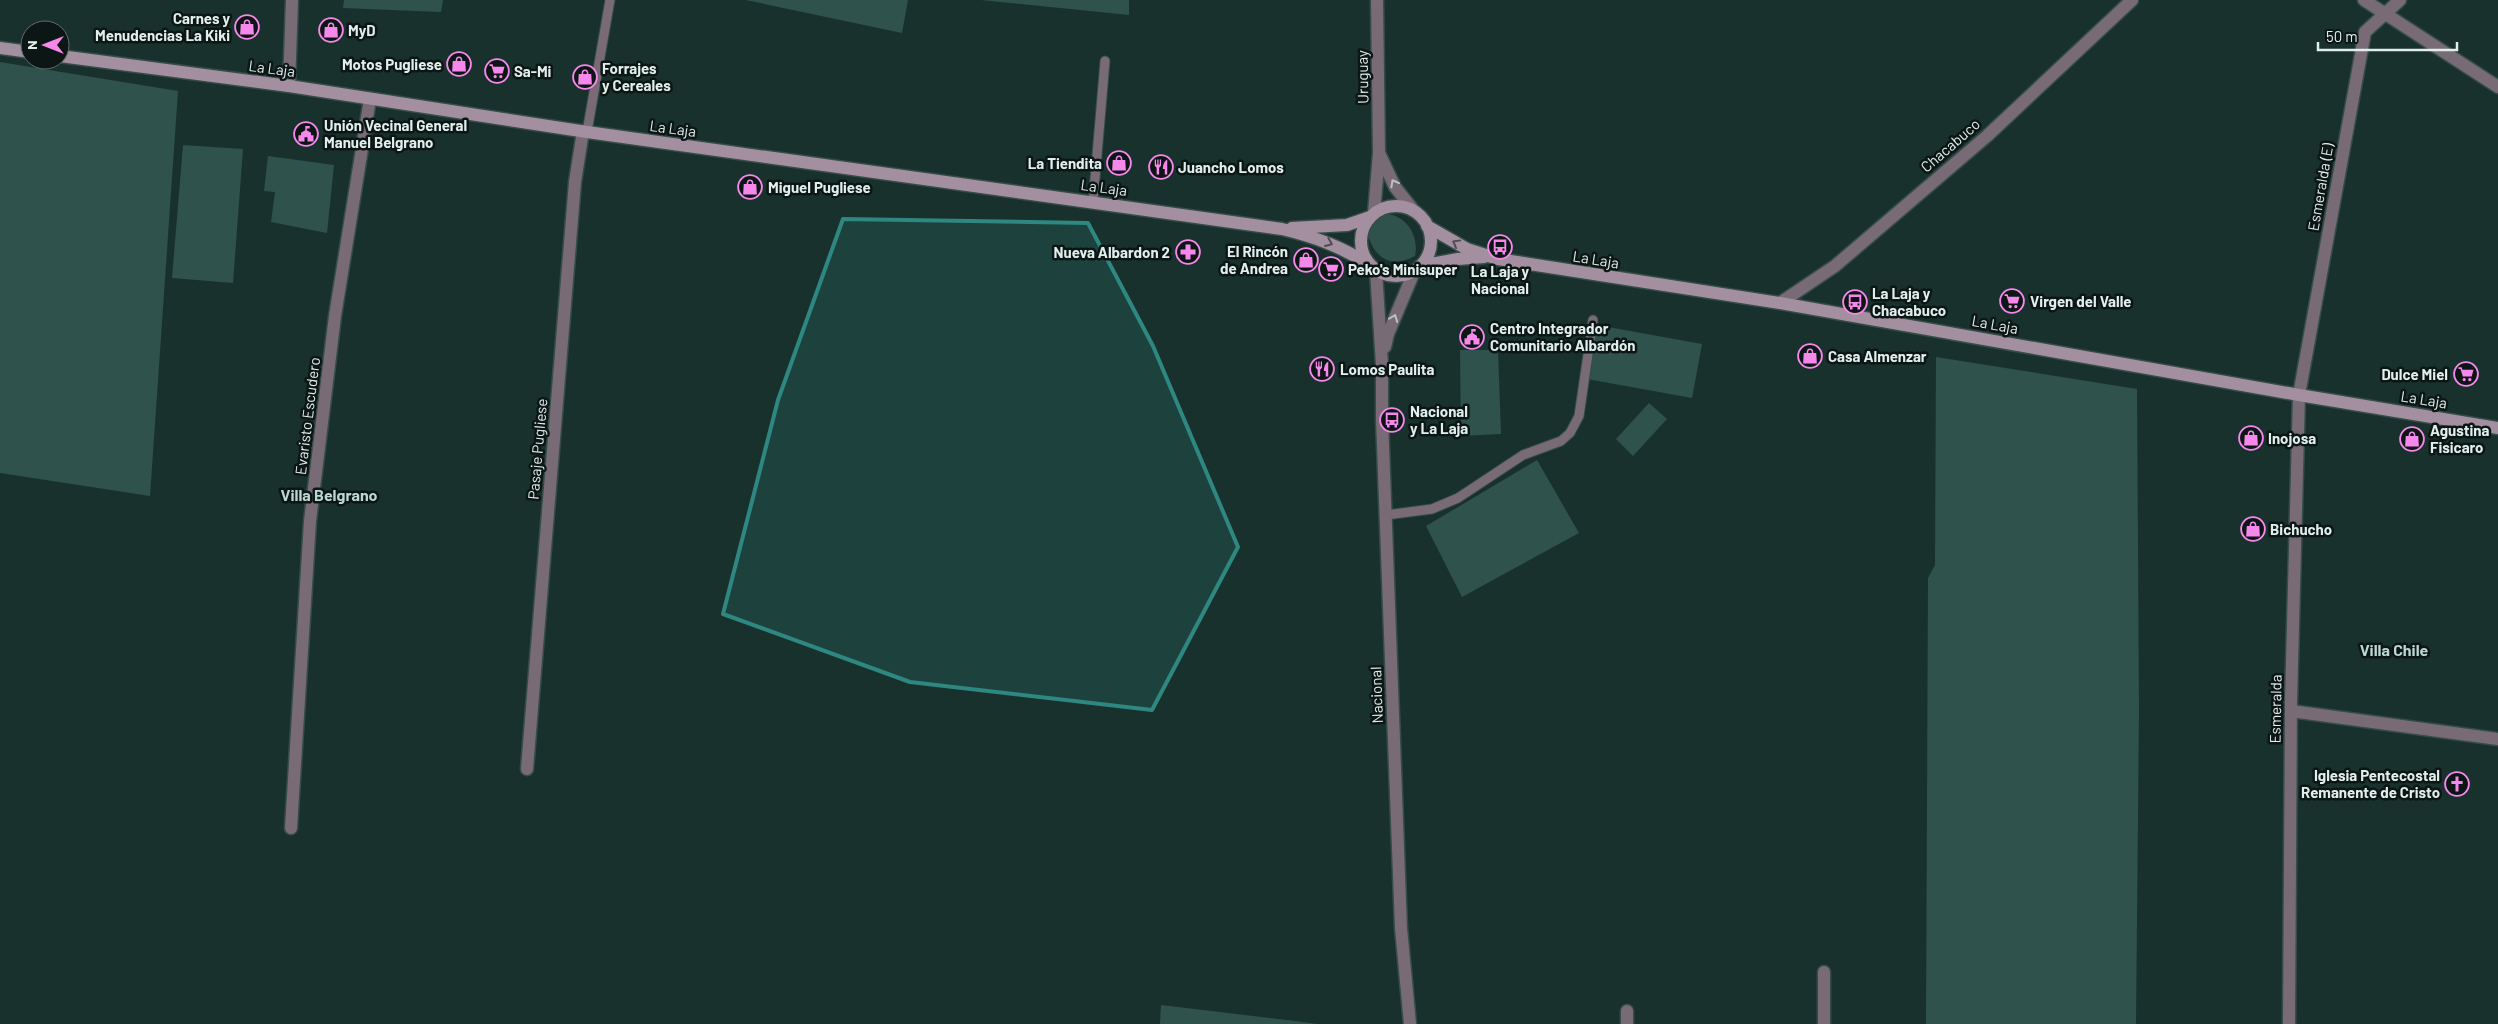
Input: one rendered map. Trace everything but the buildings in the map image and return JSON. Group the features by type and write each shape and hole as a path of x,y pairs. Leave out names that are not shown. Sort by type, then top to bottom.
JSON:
{"main road":[{"path":"0,48 20,51"},
{"name":"La Laja","path":"70,57 289,86 585,132 1282,229 1318,238 1347,250 1374,269"},
{"path":"1401,206 1414,211 1427,226 1431,240 1428,254 1417,269 1395,276 1374,269 1362,251 1361,233 1372,215 1387,207 1401,206"},
{"name":"La Laja","path":"1282,229 1347,225 1372,215"},
{"name":"La Laja","path":"1427,226 1467,249 1487,257"},
{"name":"La Laja","path":"1417,269 1458,259 1487,257 1780,303 2298,395 2498,428"}],"street":[{"path":"289,86 292,0"},
{"name":"Uruguay","path":"1372,215 1379,153 1377,0"},
{"name":"Chacabuco","path":"1780,303 1835,266 1987,136 2132,0"},
{"path":"2364,0 2498,87"},
{"name":"Esmeralda (E)","path":"2298,395 2365,32 2400,0"},
{"name":"Evaristo Escudero","path":"291,828 310,521 335,316 370,99"},
{"name":"Pasaje Pugliese","path":"527,769 575,182 585,132"},
{"name":"Uruguay","path":"1379,153 1395,187 1414,211"},
{"name":"Nacional","path":"1374,269 1382,365 1401,928 1410,1024"},
{"name":"Nacional","path":"1382,365 1388,334 1417,269"},
{"name":"Esmeralda","path":"2289,1024 2291,711 2298,395"},
{"path":"2291,711 2498,739"},
{"path":"1824,972 1824,1024"}],"lane":[{"path":"585,132 610,0"},
{"path":"1093,202 1105,61"},
{"path":"1386,516 1432,509 1458,498 1523,455 1562,441 1570,433 1579,416 1594,320"}],"highlighted area":[{"path":"843,219 1088,223 1153,346 1238,547 1152,710 910,682 723,614 778,400"}],"green space":[{"path":"344,0 443,0 441,12 343,8"},
{"path":"746,0 908,0 902,33"},
{"path":"981,0 1129,0 1129,15"},
{"path":"0,62 20,65 20,70 49,70 178,91 150,496 0,473"},
{"path":"183,145 243,149 233,283 172,278"},
{"path":"268,156 334,165 327,233 271,222 275,192 264,191"},
{"path":"1388,214 1401,219 1410,229 1415,242 1415,256 1398,262 1390,261 1378,254 1374,248 1367,231 1375,220 1380,216"},
{"path":"1597,325 1702,344 1692,398 1587,379"},
{"path":"1460,350 1498,350 1501,434 1461,436"},
{"path":"1936,357 2137,389 2139,710 2136,1024 1926,1024 1928,578 1935,565"},
{"path":"1649,403 1667,419 1633,456 1616,439"},
{"path":"1537,460 1579,533 1462,597 1426,526"},
{"path":"1161,1005 1295,1021 1317,1024 1160,1024"}],"place":[{"name":"Carnes y Menudencias La Kiki","path":"247,27"},
{"name":"MyD","path":"331,30"},
{"name":"Motos Pugliese","path":"459,64"},
{"name":"Sa-Mi","path":"497,71"},
{"name":"Forrajes y Cereales","path":"585,77"},
{"name":"Unión Vecinal General Manuel Belgrano","path":"306,134"},
{"name":"La Tiendita","path":"1119,163"},
{"name":"Juancho Lomos","path":"1161,167"},
{"name":"Miguel Pugliese","path":"750,187"},
{"name":"La Laja y Nacional","path":"1500,247"},
{"name":"Nueva Albardon 2","path":"1188,252"},
{"name":"El Rincón de Andrea","path":"1306,260"},
{"name":"Peko's Minisuper","path":"1331,269"},
{"name":"Virgen del Valle","path":"2012,301"},
{"name":"La Laja y Chacabuco","path":"1855,302"},
{"name":"Centro Integrador Comunitario Albardón","path":"1472,337"},
{"name":"Casa Almenzar","path":"1810,356"},
{"name":"Lomos Paulita","path":"1322,369"},
{"name":"Dulce Miel","path":"2466,374"},
{"name":"Nacional y La Laja","path":"1392,420"},
{"name":"Inojosa","path":"2251,438"},
{"name":"Agustina Fisicaro","path":"2412,439"},
{"name":"Bichucho","path":"2253,529"},
{"name":"Iglesia Pentecostal Remanente de Cristo","path":"2457,784"}],"district":[{"name":"Villa Belgrano","path":"329,494"},
{"name":"Villa Chile","path":"2394,649"}]}
